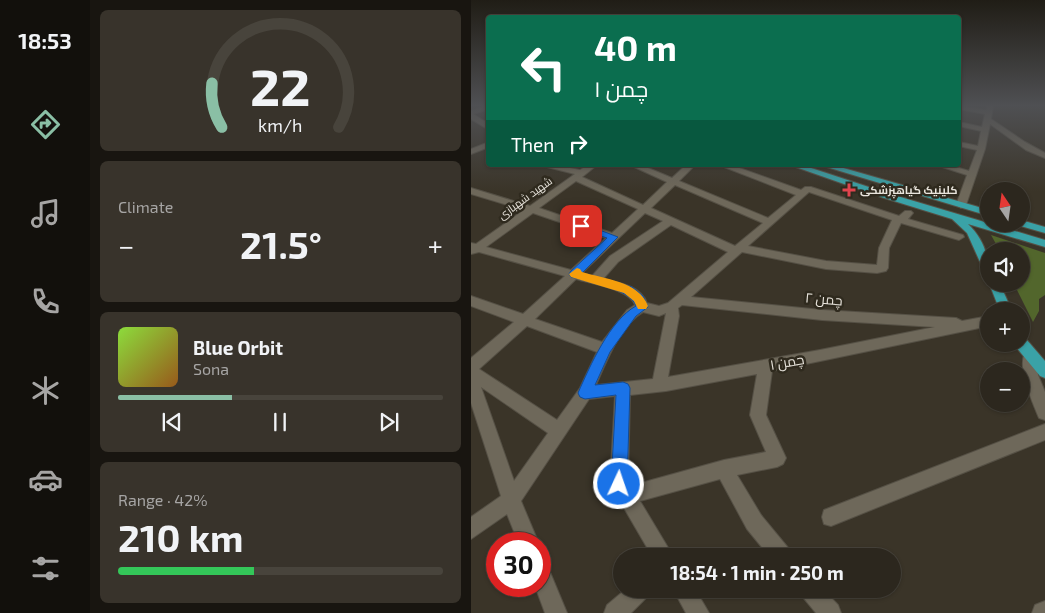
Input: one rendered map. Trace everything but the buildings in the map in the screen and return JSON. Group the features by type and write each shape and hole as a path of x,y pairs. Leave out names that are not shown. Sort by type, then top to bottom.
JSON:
{"main road":[{"path":"800,167 884,196 1045,244"},
{"path":"831,167 980,210"},
{"path":"936,210 955,218 967,227 980,249"},
{"path":"1030,222 1045,223"},
{"path":"1030,224 1045,230"},
{"path":"1027,352 1045,372"}],"street":[{"path":"961,205 981,150 984,135"},
{"path":"1008,135 1022,145 1045,156"},
{"path":"473,151 486,145"},
{"path":"961,145 981,150"},
{"path":"473,151 486,153"},
{"path":"550,167 578,175 642,208 738,250 825,265 882,268 884,248 903,216"},
{"name":"شهید شهبازی","path":"473,249 590,167"},
{"path":"639,167 770,222"},
{"path":"471,367 524,321 642,208 689,167"},
{"path":"729,167 805,192 903,216 959,237"},
{"path":"947,167 972,174"},
{"path":"471,191 613,237"},
{"path":"659,385 676,303 805,192"},
{"path":"595,280 613,259 670,221"},
{"path":"471,529 511,500 585,393 605,349 631,313 642,307 639,299 628,290 574,274 473,249"},
{"path":"471,301 605,349"},
{"name":"چمن ۲","path":"642,307 659,311 676,303 967,325"},
{"name":"چمن ۱","path":"585,393 659,385 765,366 980,323"},
{"path":"1030,356 1031,375 1045,413"},
{"path":"622,490 777,458 758,414 765,366"},
{"path":"471,372 559,430"},
{"path":"471,380 511,500 524,532"},
{"path":"623,388 622,490 658,548"},
{"path":"831,517 1045,432"},
{"path":"724,469 754,522 775,548"},
{"path":"550,597 556,613"},
{"path":"615,613 631,598"},
{"path":"689,598 698,613"},
{"path":"817,598 830,613"}],"green space":[{"path":"991,235 1012,242 995,242"},
{"path":"1030,248 1045,253 1045,295 1039,299 1039,311 1033,322 1030,316 1030,302 1023,302 1018,292 1030,292"}],"slow traffic":[{"path":"577,272 574,274 628,290 639,299 642,306"}],"place":[{"name":"کلینیک گیاهپزشکی","path":"849,190"}],"route":[{"path":"581,226 613,237 574,274 628,290 639,299 642,307 631,313 605,349 585,393 623,388 619,484"}]}
